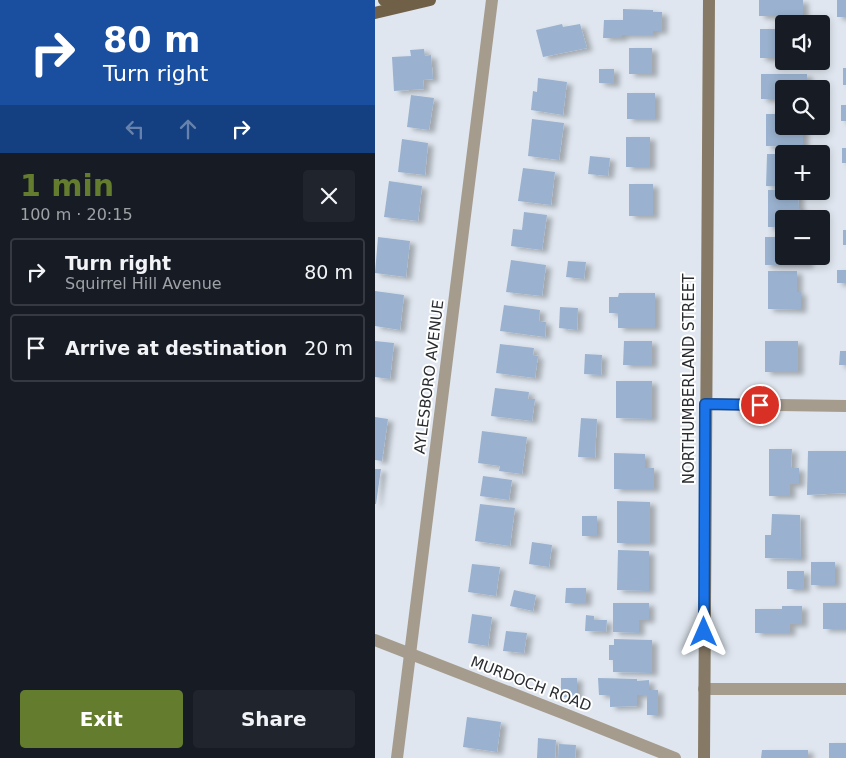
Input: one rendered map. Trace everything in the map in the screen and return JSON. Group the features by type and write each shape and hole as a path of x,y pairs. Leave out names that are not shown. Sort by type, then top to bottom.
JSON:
{"main road":[{"path":"384,0 408,5"},
{"path":"375,13 430,0"}],"street":[{"name":"AYLESBORO AVENUE","path":"397,758 492,0"},
{"name":"NORTHUMBERLAND STREET","path":"704,758 709,0"},
{"path":"705,404 846,406"},
{"name":"MURDOCH ROAD","path":"375,640 675,758"},
{"path":"704,689 846,689"}],"building":[{"path":"759,0 803,0 803,15 759,16"},
{"path":"837,0 846,0 846,17 837,17"},
{"path":"623,9 662,12 662,31 653,31 653,35 622,35 622,38 603,38 604,20 623,20"},
{"path":"562,24 563,27 580,24 587,48 543,57 536,30"},
{"path":"760,29 775,29 775,58 760,58"},
{"path":"629,48 652,48 652,74 629,74"},
{"path":"424,49 425,56 431,55 433,79 423,80 424,89 394,91 392,57 411,56 410,50"},
{"path":"843,68 846,68 846,85 843,85"},
{"path":"599,69 614,69 614,84 599,83"},
{"path":"761,74 807,74 807,80 775,80 775,99 761,99"},
{"path":"538,78 567,82 563,115 531,110 533,91 537,92"},
{"path":"627,93 655,93 655,119 627,119"},
{"path":"411,95 434,98 429,130 407,127"},
{"path":"841,105 846,105 846,121 841,121"},
{"path":"766,114 775,114 775,135 803,135 803,145 766,146"},
{"path":"532,119 564,123 559,160 528,156"},
{"path":"626,137 650,137 650,167 626,167"},
{"path":"402,139 428,143 425,175 398,172"},
{"path":"842,148 846,148 846,163 842,163"},
{"path":"767,154 775,154 775,186 766,186"},
{"path":"590,156 610,158 608,176 588,174"},
{"path":"523,168 555,172 551,205 518,201"},
{"path":"389,181 422,186 418,221 384,217"},
{"path":"629,184 653,184 653,216 629,216"},
{"path":"768,190 775,190 775,200 798,200 799,209 803,210 775,210 775,227 768,227"},
{"path":"524,212 547,215 542,250 511,246 513,229 522,230"},
{"path":"843,230 846,230 846,245 843,245"},
{"path":"378,237 410,241 406,277 375,273"},
{"path":"765,237 775,237 775,265 765,265"},
{"path":"511,260 546,265 542,296 506,292"},
{"path":"568,261 586,262 584,279 566,277"},
{"path":"837,270 846,270 846,283 837,283"},
{"path":"768,271 797,271 797,292 801,292 801,310 768,309"},
{"path":"375,291 404,295 400,330 375,326"},
{"path":"619,293 655,293 655,328 618,328 618,313 609,313 609,297 618,297"},
{"path":"504,305 540,310 539,321 546,322 545,337 500,331"},
{"path":"560,307 578,308 577,330 559,328"},
{"path":"375,341 394,343 390,379 375,377"},
{"path":"624,341 652,341 652,365 623,365"},
{"path":"765,341 798,341 798,372 765,372"},
{"path":"500,344 534,348 533,355 538,356 535,378 496,373"},
{"path":"840,351 846,351 846,365 839,365"},
{"path":"585,354 602,355 601,375 584,374"},
{"path":"616,381 652,381 652,419 616,418"},
{"path":"495,388 529,392 528,399 535,399 532,421 491,416"},
{"path":"375,417 388,419 382,461 375,460"},
{"path":"581,418 597,419 595,458 578,457"},
{"path":"482,431 527,437 522,474 499,471 500,466 478,463"},
{"path":"769,449 792,449 791,468 799,468 799,484 790,484 790,496 769,496"},
{"path":"808,451 846,451 846,493 807,495"},
{"path":"614,453 645,454 645,468 654,468 654,489 614,489"},
{"path":"375,469 381,469 376,504 375,504"},
{"path":"483,476 512,480 509,500 480,496"},
{"path":"617,501 650,502 650,543 617,543"},
{"path":"480,504 515,508 510,546 475,541"},
{"path":"772,514 800,515 801,559 765,558 765,535 771,535"},
{"path":"582,516 597,516 597,536 582,536"},
{"path":"532,542 552,545 549,567 529,564"},
{"path":"618,550 649,551 649,591 617,590"},
{"path":"811,562 835,562 835,585 811,585"},
{"path":"472,564 500,567 496,596 468,592"},
{"path":"787,571 804,571 804,589 787,589"},
{"path":"566,588 586,588 586,603 565,603"},
{"path":"514,590 536,595 533,611 510,606"},
{"path":"613,603 649,603 649,620 639,620 639,633 613,632"},
{"path":"823,603 846,603 846,629 823,629"},
{"path":"782,606 802,606 802,624 790,624 790,633 755,633 755,609 782,609"},
{"path":"472,614 492,617 488,646 468,643"},
{"path":"586,615 594,616 594,620 607,620 606,632 585,631"},
{"path":"506,631 527,633 524,653 503,651"},
{"path":"614,639 652,640 652,673 613,672 613,660 609,660 609,645 614,645"},
{"path":"561,678 577,678 577,697 561,697"},
{"path":"598,678 649,680 649,690 658,690 658,715 647,715 647,695 637,695 637,706 610,707 610,695 599,695"},
{"path":"467,717 501,722 497,752 463,747"},
{"path":"538,738 556,740 555,758 537,758"},
{"path":"829,743 846,743 846,758 829,758"},
{"path":"559,744 576,745 575,758 558,758"},
{"path":"762,750 808,750 808,758 761,758"}],"route":[{"path":"704,632 705,404 760,405"}]}
